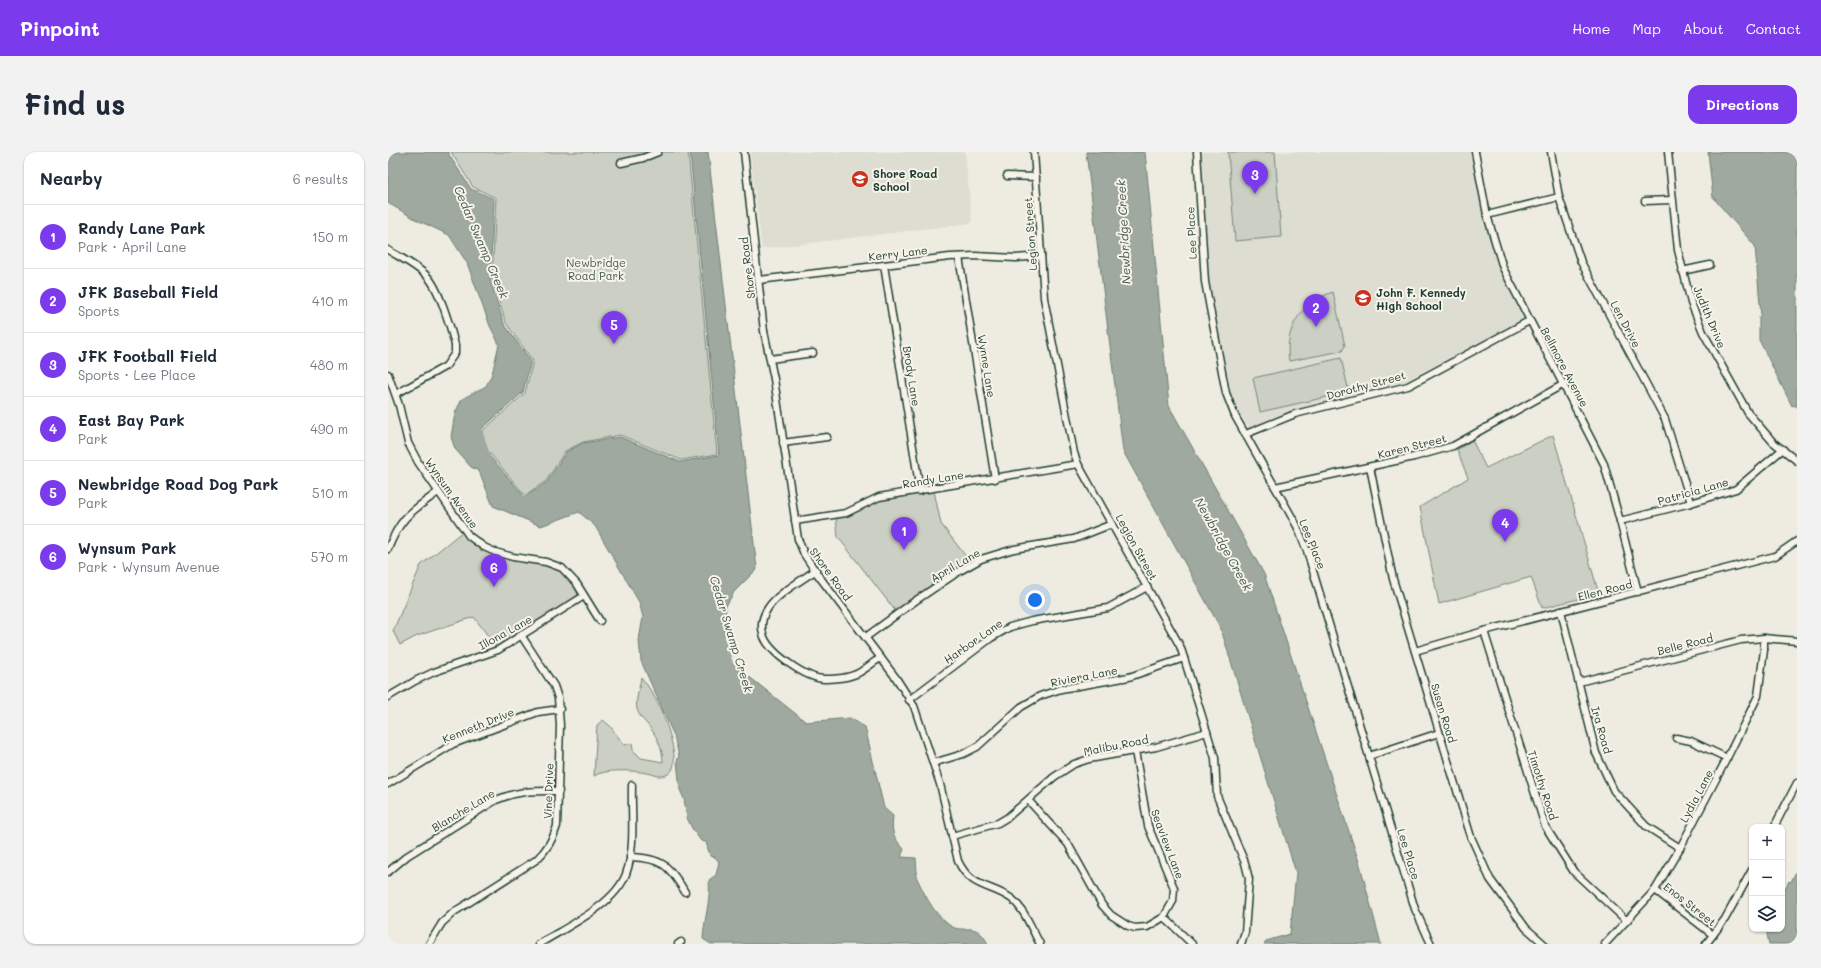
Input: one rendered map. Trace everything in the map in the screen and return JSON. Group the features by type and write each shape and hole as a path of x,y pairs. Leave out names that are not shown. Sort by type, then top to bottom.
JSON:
{"street":[{"path":"621,163 643,158 658,152"},
{"name":"Shore Road","path":"744,152 764,331 770,359 794,521 801,549 818,575 896,678 909,700 919,720 940,784 958,861 966,876 974,882 1001,893 1012,900 1023,913 1040,944"},
{"name":"Legion Street","path":"1034,152 1044,298 1069,431 1078,464 1180,646 1215,758 1217,796 1245,863 1249,879 1245,932 1241,944"},
{"name":"Lee Place","path":"1197,152 1205,282 1226,392 1236,416 1308,551 1416,909 1431,944"},
{"name":"Bellmore Avenue","path":"1475,152 1487,215 1503,268 1604,464 1638,592"},
{"name":"Len Drive","path":"1551,152 1559,196 1581,262 1665,419 1691,503"},
{"name":"Judith Drive","path":"1668,152 1672,200 1682,271 1689,297 1697,317 1730,382 1748,413 1759,427 1797,461"},
{"path":"1007,176 1036,177"},
{"path":"1487,215 1559,196"},
{"path":"1645,201 1672,200"},
{"path":"388,250 416,267 431,281 436,289 455,345 455,353 446,366 396,394"},
{"name":"Kerry Lane","path":"759,280 959,257 975,256 1016,258 1041,256"},
{"name":"Wynne Lane","path":"959,257 995,479"},
{"name":"Brody Lane","path":"884,265 920,491"},
{"path":"1682,271 1710,265"},
{"name":"Dorothy Street","path":"1246,434 1294,414 1408,386 1529,321"},
{"path":"770,359 813,353"},
{"name":"Wynsum Avenue","path":"388,374 396,394 408,443 418,462 469,536 484,547 509,556 546,562 562,568 571,576 600,621"},
{"name":"Karen Street","path":"1275,487 1414,457 1453,446 1564,384"},
{"path":"783,443 826,437"},
{"name":"Patricia Lane","path":"1620,521 1691,503 1736,489 1783,450"},
{"name":"Randy Lane","path":"794,521 837,515 880,497 1078,464"},
{"name":"Susan Road","path":"1370,467 1393,579 1470,837 1490,879 1526,928 1544,944"},
{"path":"388,549 398,526 406,515 438,492"},
{"name":"April Lane","path":"866,637 958,572 981,559 1014,549 1074,539 1112,524"},
{"name":"Ellen Road","path":"1415,651 1484,631 1775,556 1797,541"},
{"path":"816,570 777,598 769,607 762,623 762,629 766,642 778,654 797,668 817,678 826,679 853,675 862,672 881,658"},
{"name":"Harbor Lane","path":"909,700 991,638 1010,627 1032,620 1108,608 1147,587"},
{"name":"Illona Lane","path":"388,698 415,681 434,672 498,650 584,596"},
{"name":"Ira Road","path":"1561,611 1596,753 1614,791 1646,826 1680,848"},
{"name":"Timothy Road","path":"1484,631 1545,826 1574,872 1627,921"},
{"name":"Vine Drive","path":"429,944 442,923 454,912 532,863 546,850 553,839 557,826 560,709 558,698 554,686 521,636"},
{"name":"Belle Road","path":"1579,682 1740,640 1764,638 1797,641"},
{"name":"Lydia Lane","path":"1605,944 1655,890 1680,848 1727,758 1758,696 1764,650 1764,638"},
{"name":"Riviera Lane","path":"933,763 963,754 977,747 1021,707 1040,696 1061,690 1129,677 1184,658"},
{"name":"Kenneth Drive","path":"388,784 453,744 538,712 560,709"},
{"name":"Malibu Road","path":"952,836 998,823 1008,817 1054,777 1074,764 1089,759 1156,747 1207,732"},
{"path":"1369,756 1439,733"},
{"path":"1676,738 1691,740 1727,758"},
{"name":"Seaview Lane","path":"1135,751 1148,826 1174,888 1173,901 1164,917"},
{"path":"1776,824 1797,783"},
{"path":"539,944 610,899 619,888 626,875 630,857 632,785"},
{"name":"Blanche Lane","path":"388,872 407,856 496,800 511,793 524,791 558,791"},
{"path":"1028,800 1068,844 1102,904 1112,915 1122,923 1135,928 1147,927 1164,917 1192,944"},
{"path":"630,857 650,858 662,863 671,871 685,892"},
{"path":"1706,944 1725,919 1749,875"},
{"name":"Enos Street","path":"1655,890 1713,935"}],"shaded area":[{"name":"Shore Road School","path":"750,152 965,152 972,223 762,249"},
{"name":"John F. Kennedy High School","path":"1201,152 1470,152 1485,220 1499,271 1525,318 1405,381 1294,410 1249,429 1232,399 1208,277"}],"green space":[{"name":"Newbridge Road Park","path":"451,152 688,152 717,454 681,460 620,435 583,442 565,451 546,481 525,495 476,437 525,393 533,361 506,323 492,280 496,198 473,187"},
{"path":"1228,152 1275,152 1281,237 1235,241"},
{"path":"1333,292 1345,346 1342,351 1289,361 1289,338 1297,318 1312,303"},
{"path":"1341,358 1349,392 1260,412 1253,378"},
{"path":"1553,435 1599,594 1542,608 1531,577 1439,604 1420,507 1468,478 1457,450 1472,440 1486,468"},
{"path":"934,491 941,524 971,563 897,613 838,537 836,517 881,499"},
{"path":"463,531 478,545 530,558 545,563 558,570 569,578 576,587 577,599 497,648 474,617 417,636 400,645 393,631 421,565"},
{"path":"641,677 656,700 667,726 674,755 674,766 669,773 658,776 649,773 619,771 605,772 594,776 597,725 603,720 610,726 624,745 632,743 633,750 641,758 663,762 658,740 639,715 637,709 637,697"}],"water":[{"path":"391,152 449,152 449,155 471,189 494,199 490,280 504,324 531,361 523,392 473,437 525,497 547,482 566,452 583,443 620,437 680,462 719,455 690,152 708,152 757,569 734,592 726,606 723,656 806,722 850,718 865,727 884,808 893,816 892,826 895,838 904,849 901,857 916,858 917,873 915,874 929,902 943,920 955,928 974,929 983,936 988,944 711,944 703,939 709,895 709,880 716,875 719,862 715,857 710,856 706,842 701,841 687,818 684,799 680,790 677,761 679,756 674,736 641,661 639,640 643,617 639,602 595,526 579,512 541,526 493,506 479,471 471,467 455,449 451,437 455,413 462,399 486,386 492,374 499,344 490,326 467,263 449,235 417,220 388,203 388,167"},
{"name":"Newbridge Creek","path":"1086,152 1145,152 1169,406 1264,574 1360,865 1381,944 1264,944 1266,941 1290,934 1296,873 1221,629 1123,451"},
{"path":"1708,152 1797,152 1797,407 1794,405 1792,406 1759,340 1759,317 1761,315 1755,246 1715,198 1713,198"},
{"path":"1797,869 1797,944 1769,944 1767,932 1785,932 1785,888 1789,881 1791,882"}],"waterway":[{"name":"Cedar Swamp Creek","path":"473,418 486,461"},
{"name":"Cedar Swamp Creek","path":"719,637 730,672"}],"place":[{"name":"Shore Road School","path":"860,179"},
{"name":"JFK Football Field","path":"1255,194"},
{"name":"John F. Kennedy High School","path":"1363,298"},
{"name":"JFK Baseball Field","path":"1316,327"},
{"name":"Newbridge Road Dog Park","path":"614,344"},
{"name":"East Bay Park","path":"1505,542"},
{"name":"Randy Lane Park","path":"904,550"},
{"name":"Wynsum Park","path":"494,587"}]}
